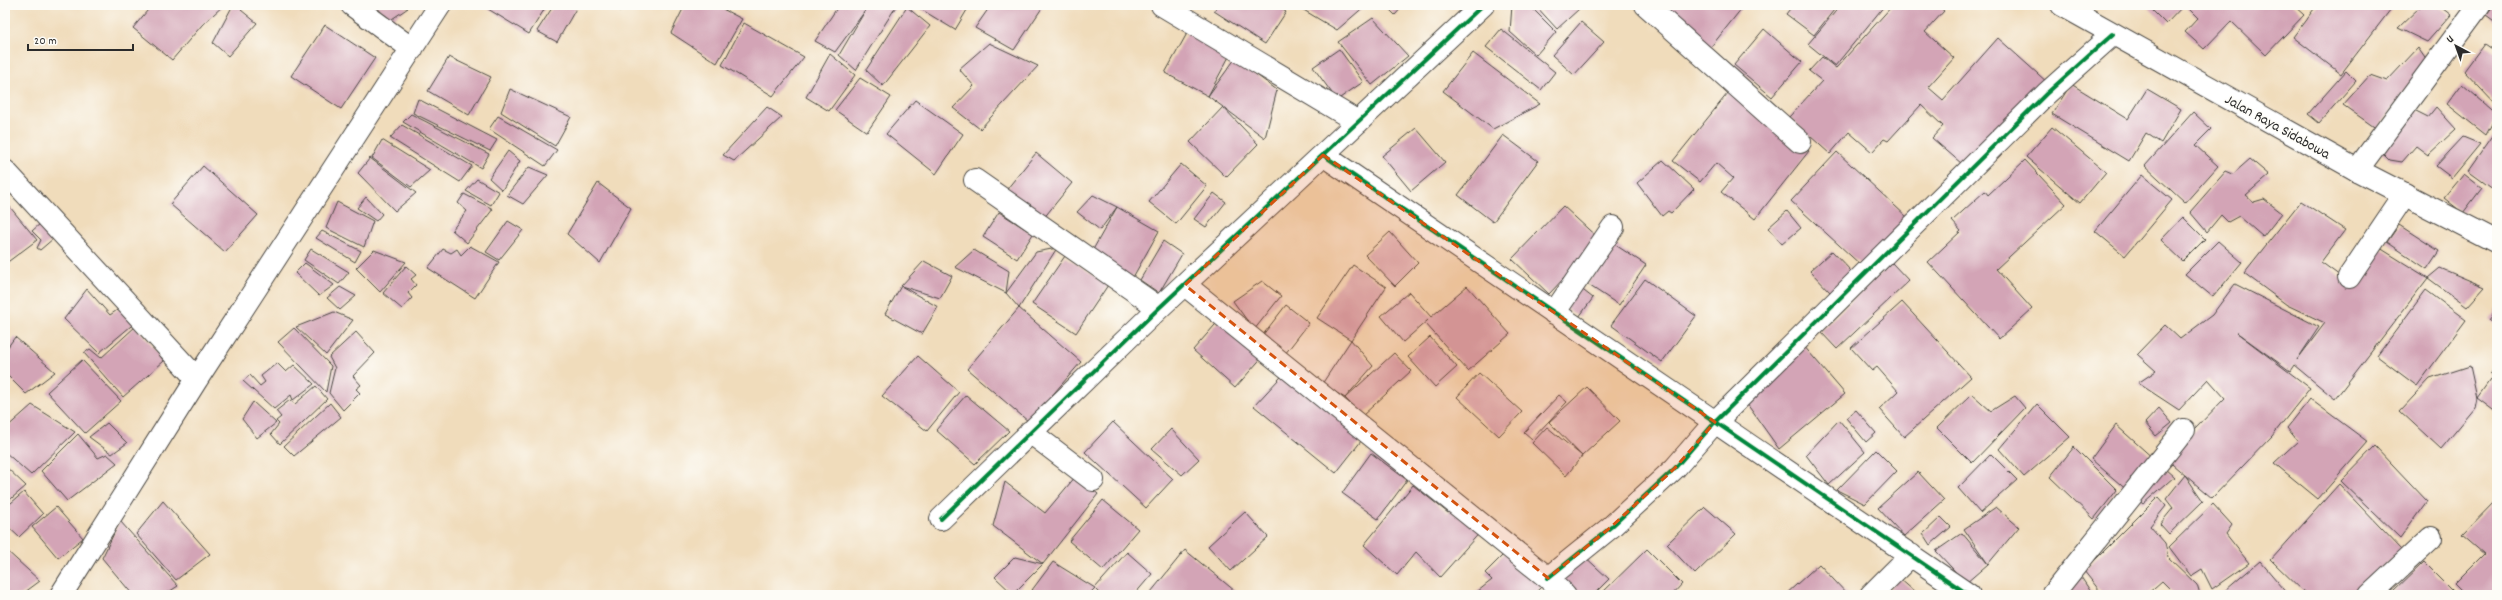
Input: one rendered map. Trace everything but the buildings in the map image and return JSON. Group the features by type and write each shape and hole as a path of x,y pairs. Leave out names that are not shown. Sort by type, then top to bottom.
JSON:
{"main road":[{"path":"352,5 412,49"},
{"path":"61,595 197,379 440,5"},
{"path":"1162,5 1358,122"},
{"path":"941,519 1159,308 1483,5"},
{"path":"1646,5 1800,142"},
{"name":"Jalan Raya Sidabowa","path":"2062,5 2357,170 2497,242"},
{"path":"2357,170 2479,5"},
{"path":"1548,578 1611,527 1675,468 1714,422 2041,100 2113,34"},
{"path":"1323,155 1969,595"},
{"path":"5,171 197,379"},
{"path":"975,180 1159,308"},
{"path":"2349,277 2405,194"},
{"path":"1554,313 1613,227"},
{"path":"1185,285 1548,578 1565,595"},
{"path":"2052,595 2184,430"},
{"path":"1030,432 1092,480"},
{"path":"2370,595 2431,538"},
{"path":"1871,595 1911,555"}],"highlighted area":[{"path":"1323,155 1715,422 1675,468 1611,527 1548,578 1185,285"}],"cycle path":[{"path":"941,519 1159,308 1483,5"},
{"path":"1548,578 1611,527 1675,468 1715,422 2046,94 2113,34"},
{"path":"1323,155 1969,595"}]}
